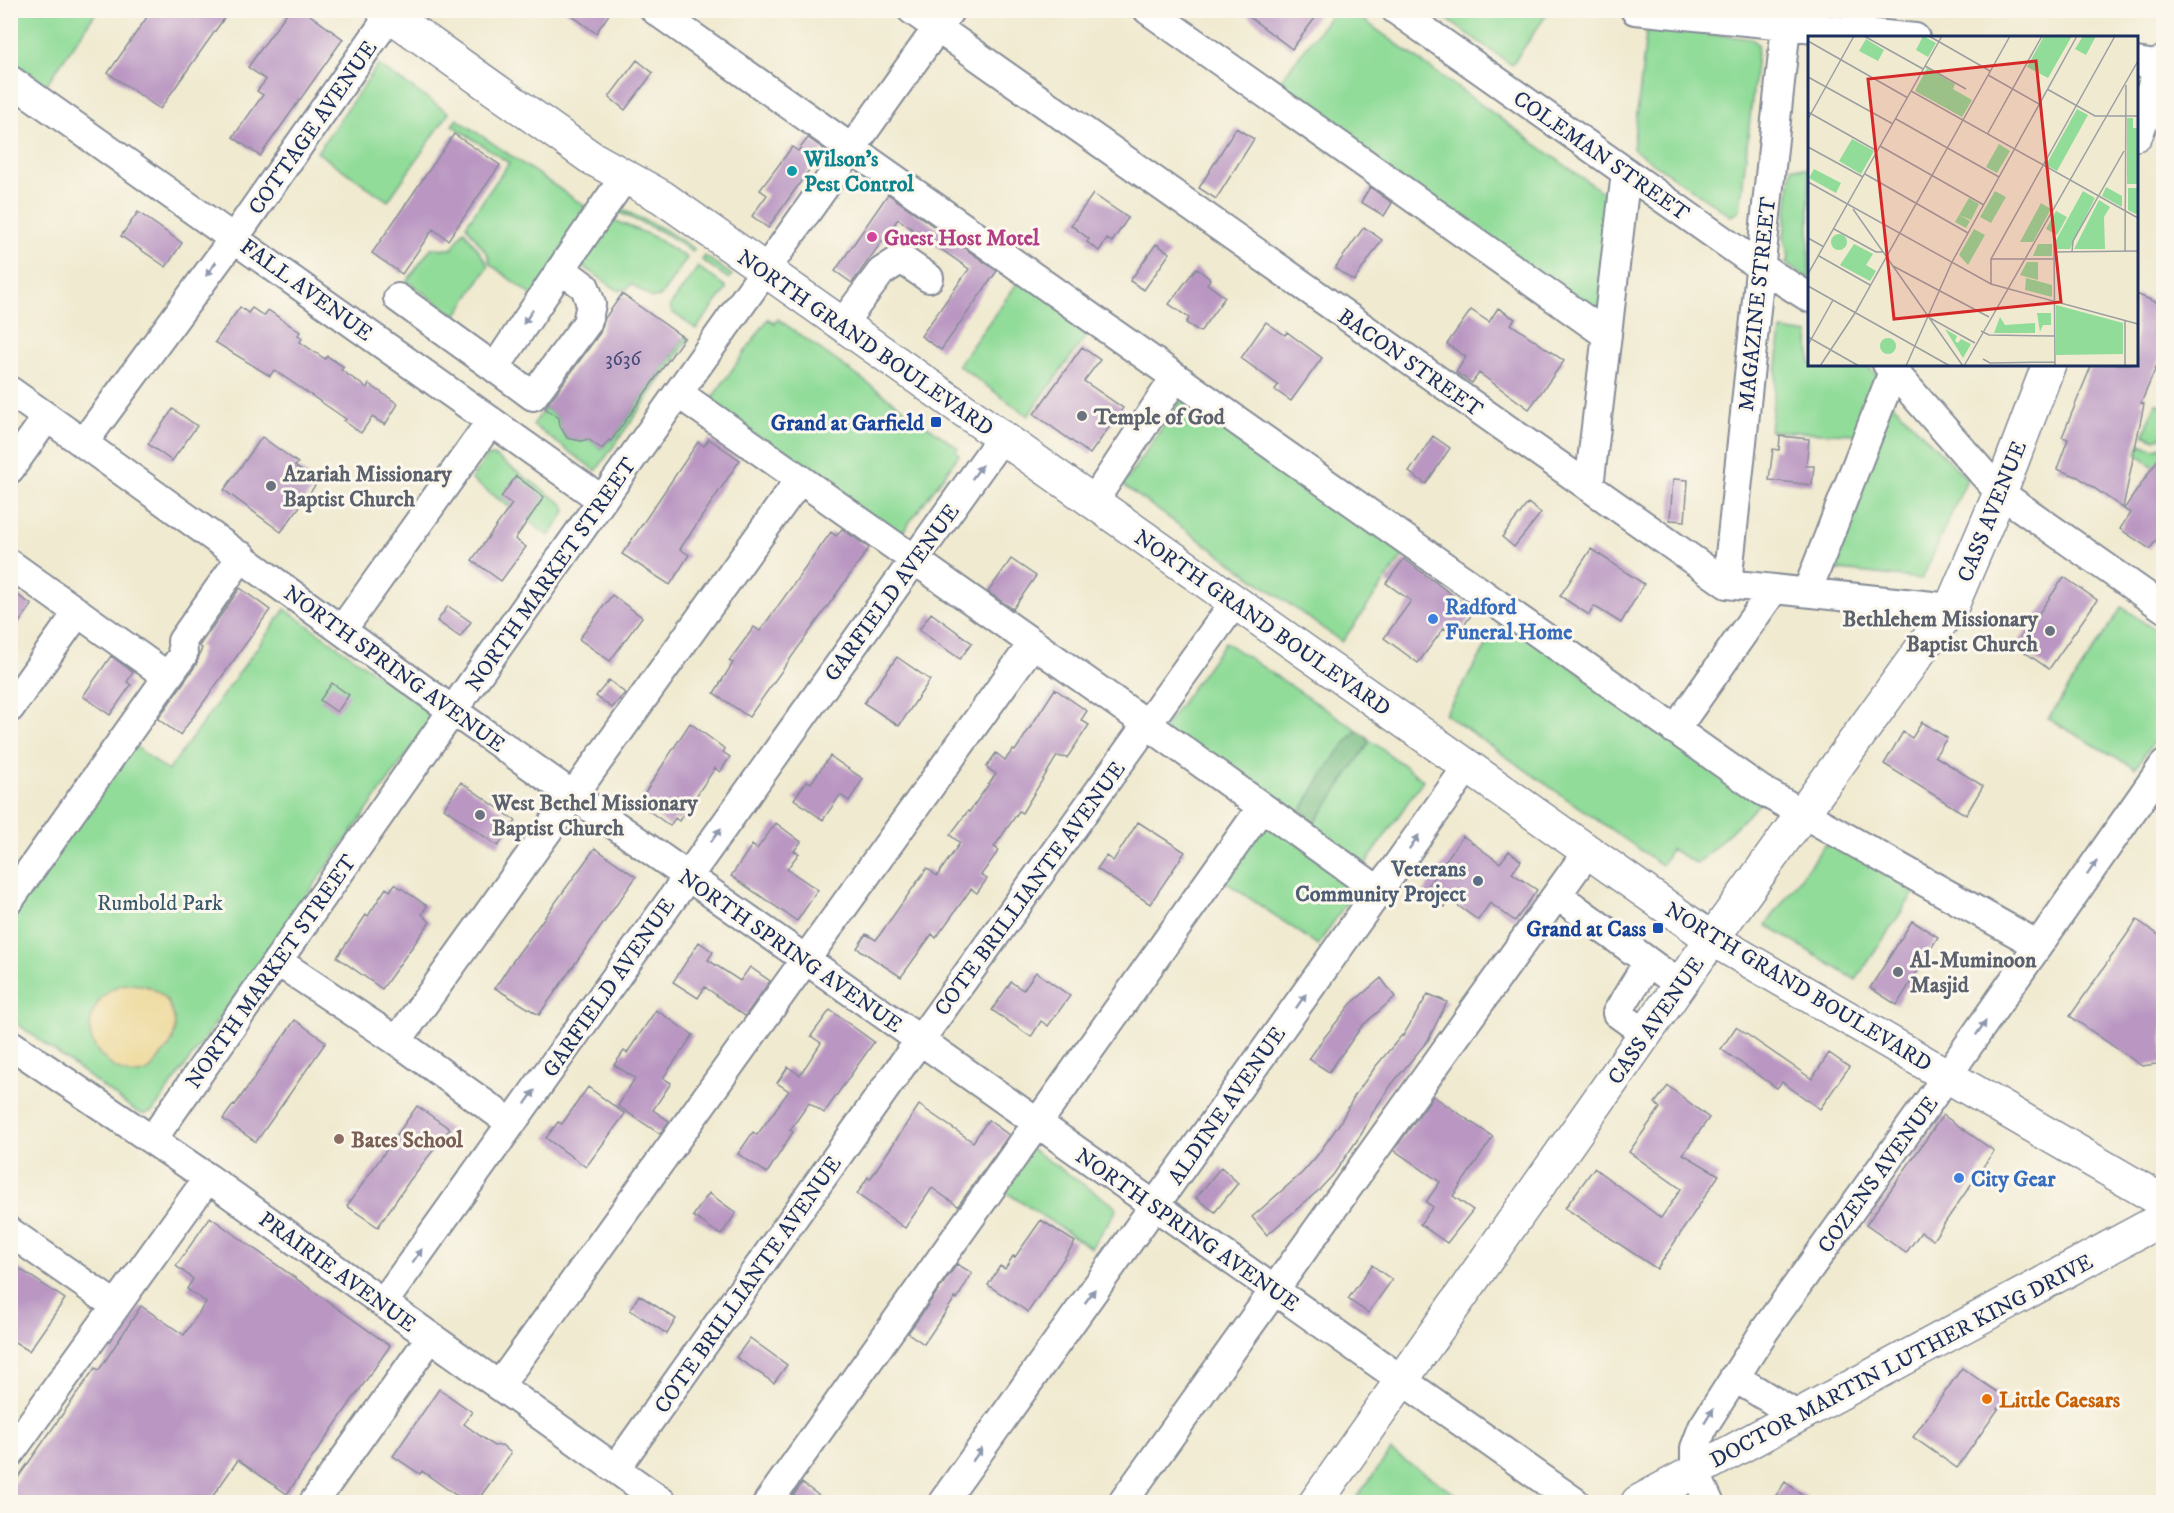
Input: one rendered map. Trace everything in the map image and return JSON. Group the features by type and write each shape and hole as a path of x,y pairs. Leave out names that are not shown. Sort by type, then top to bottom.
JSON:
{"main road":[{"name":"NORTH GRAND BOULEVARD","path":"386,13 590,157 662,197 1712,939 2163,1202"},
{"path":"2138,127 2156,64"},
{"name":"CASS AVENUE","path":"1316,1503 1712,939 1951,608 2001,493 2048,366"},
{"name":"DOCTOR MARTIN LUTHER KING DRIVE","path":"1638,1503 2163,1218"}],"street":[{"path":"655,10 850,150 1769,796 1803,812 2038,945"},
{"name":"BACON STREET","path":"912,10 943,19 1589,487 1727,584 1951,608"},
{"path":"1148,10 1607,335"},
{"name":"COLEMAN STREET","path":"1396,10 1759,266 1808,297"},
{"path":"1636,11 1724,14 1786,25 1895,36"},
{"name":"COTTAGE AVENUE","path":"84,442 234,238 386,13"},
{"name":"NORTH MARKET STREET","path":"152,1140 453,710 943,19"},
{"name":"MAGAZINE STREET","path":"1727,584 1786,25"},
{"name":"FALL AVENUE","path":"10,80 602,500"},
{"path":"1589,487 1626,172"},
{"path":"495,368 625,177"},
{"path":"842,324 881,272 901,260 929,278"},
{"path":"398,298 533,396 587,323 591,304 585,287 561,269"},
{"path":"1807,592 1892,367 2001,493 2163,608"},
{"path":"1093,502 1175,378"},
{"name":"NORTH SPRING AVENUE","path":"10,391 84,442 453,710 1036,1124 1403,1378 1575,1503"},
{"path":"678,393 1379,891"},
{"path":"10,469 47,417"},
{"path":"342,630 491,421"},
{"name":"GARFIELD AVENUE","path":"383,1303 1002,437"},
{"path":"397,1041 800,479"},
{"path":"10,899 175,665 182,641 242,556"},
{"path":"10,564 78,612 175,665"},
{"path":"1675,730 1774,589"},
{"name":"COTE BRILLIANTE AVENUE","path":"616,1468 1235,602"},
{"path":"10,708 78,612"},
{"path":"499,1386 1033,643"},
{"name":"COZENS AVENUE","path":"1695,1472 1695,1448 1703,1427 1765,1330 1947,1076 2163,765"},
{"name":"ALDINE AVENUE","path":"943,1503 1468,766"},
{"path":"768,1503 1262,807"},
{"path":"1123,1503 1588,851"},
{"path":"1557,895 1680,985"},
{"path":"278,960 397,1041 511,1124"},
{"path":"1646,1034 1617,1013 1648,962"},
{"name":"PRAIRIE AVENUE","path":"10,1044 208,1178 616,1468 658,1501"},
{"path":"10,1453 208,1178"},
{"path":"10,1232 116,1306"},
{"path":"314,1503 430,1338"},
{"path":"1734,1377 1798,1416"},
{"path":"1695,1472 1710,1503"}],"green space":[{"path":"11,10 97,11 46,85 11,60"},
{"path":"1334,11 1351,11 1612,199 1601,309 1589,314 1273,90"},
{"path":"1435,11 1549,11 1512,65"},
{"path":"1647,26 1752,39 1758,44 1740,210 1731,216 1633,149"},
{"path":"378,65 449,113 388,201 317,152"},
{"path":"457,119 586,207 534,297 490,264 488,255 466,225 509,163 452,125"},
{"path":"1792,167 1808,169 1808,278 1786,264 1789,258 1784,237"},
{"path":"616,207 664,229 694,249 692,252 668,235 614,210"},
{"path":"611,219 652,236 687,258 660,297 652,298 631,284 626,290 619,291 577,262"},
{"path":"464,230 488,267 456,316 407,281 431,248 452,249"},
{"path":"705,256 732,275 729,279 702,260"},
{"path":"698,267 726,287 726,290 696,329 672,312 670,306"},
{"path":"1021,278 1091,329 1028,416 958,365"},
{"path":"768,319 775,323 778,319 958,448 956,451 959,455 896,541 705,408"},
{"path":"1781,330 1808,334 1808,366 1867,366 1882,381 1857,434 1770,431"},
{"path":"686,336 689,339 596,471 533,425 545,408 559,418 560,426 567,438 581,441 588,439 602,449 609,440 611,441"},
{"path":"1185,394 1407,550 1342,642 1123,485"},
{"path":"1890,401 1967,479 1922,579 1822,568"},
{"path":"2156,403 2163,406 2163,436 2155,439 2144,434"},
{"path":"2140,444 2154,449 2163,447 2163,458 2159,465 2154,467 2137,454"},
{"path":"495,456 564,505 566,511 549,536 471,479 486,457"},
{"path":"2122,607 2163,636 2163,729 2135,768 2048,719"},
{"name":"Rumbold Park","path":"285,609 427,710 430,722 153,1111 145,1114 137,1112 11,1019 11,912 131,743 168,771"},
{"path":"1503,619 1761,802 1697,864 1671,849 1662,865 1445,714"},
{"path":"1225,642 1357,730 1324,774 1296,821 1310,828 1369,743 1366,737 1423,780 1361,871 1162,730"},
{"path":"1357,730 1366,737 1369,743 1310,828 1296,822 1324,774"},
{"path":"1262,818 1357,887 1318,945 1220,878"},
{"path":"1832,835 1918,887 1856,980 1766,925"},
{"path":"1027,1146 1115,1206 1116,1211 1091,1248 998,1187"},
{"path":"1391,1451 1461,1498 1463,1502 1353,1502"}],"sand":[{"path":"124,984 145,986 158,992 168,1003 174,1017 175,1032 171,1044 152,1067 143,1073 127,1073 111,1065 98,1052 91,1037 91,1018 96,1006 103,996"}],"building":[{"path":"152,10 230,10 160,109 108,73"},
{"path":"289,10 303,10 343,39 260,156 233,137 263,95 257,91 266,80 248,67"},
{"path":"564,10 612,10 596,33"},
{"path":"1240,10 1321,10 1292,49"},
{"path":"637,60 653,73 625,110 609,97"},
{"path":"1236,128 1254,139 1216,199 1199,188"},
{"path":"454,134 500,165 448,240 433,229 402,274 372,253"},
{"name":"Wilson's Pest Control","path":"808,138 824,149 768,228 752,216 767,195 760,190 792,147 798,151"},
{"path":"1370,187 1392,203 1384,216 1361,202"},
{"path":"888,194 997,271 941,350 921,336 969,269 898,219 852,283 835,271"},
{"path":"1093,194 1128,218 1112,242 1107,239 1099,251 1087,242 1089,239 1071,225"},
{"path":"138,212 182,243 166,267 121,236"},
{"path":"1364,227 1382,240 1354,281 1335,268"},
{"path":"1156,244 1170,253 1144,290 1130,281"},
{"path":"1196,268 1210,279 1207,284 1225,297 1200,332 1186,323 1189,318 1169,304"},
{"path":"622,294 684,338 611,441 609,440 602,449 588,439 581,441 567,438 560,426 559,418 545,408 600,333 605,318"},
{"path":"2138,295 2163,305 2163,351 2141,403 2144,404 2123,508 2078,477 2057,469 2068,439 2062,437 2091,366 2138,366"},
{"path":"240,307 248,313 252,308 264,316 268,310 300,332 298,335 302,338 300,342 325,359 327,356 344,367 341,370 367,388 369,384 398,404 385,425 372,417 361,433 344,421 346,419 274,370 270,376 215,342"},
{"path":"1498,308 1515,319 1511,324 1564,361 1529,409 1479,373 1472,383 1456,372 1466,357 1447,344 1471,310 1489,322"},
{"path":"1266,322 1285,335 1287,332 1322,358 1291,401 1275,390 1278,385 1241,358"},
{"path":"1082,347 1100,360 1084,381 1123,408 1090,454 1034,414"},
{"path":"173,409 197,426 172,461 148,444"},
{"path":"1433,436 1450,448 1426,484 1409,472"},
{"path":"1780,436 1809,439 1806,466 1814,466 1812,485 1769,480 1773,449 1779,450"},
{"name":"Azariah Missionary Baptist Church","path":"262,437 298,463 295,466 317,483 281,532 224,490"},
{"path":"709,439 740,460 680,549 689,555 670,585 622,554 698,442 704,446"},
{"path":"2163,452 2163,530 2150,549 2120,529 2130,513 2124,509"},
{"path":"516,476 544,497 515,539 526,547 501,581 472,560 512,504 501,497"},
{"path":"1673,479 1688,480 1685,521 1670,520"},
{"path":"1528,503 1541,513 1514,547 1502,537"},
{"path":"842,529 869,548 749,717 714,693 733,663 729,661 754,627 760,631 831,532 836,536"},
{"path":"1591,549 1644,584 1621,623 1594,606 1589,615 1560,596"},
{"path":"1011,559 1036,576 1013,609 988,592"},
{"name":"Radford Funeral Home","path":"1404,559 1474,611 1456,637 1444,628 1418,663 1384,638 1411,601 1386,583"},
{"name":"Bethlehem Missionary Baptist Church","path":"2064,577 2097,600 2049,669 2016,646"},
{"path":"240,588 270,610 180,735 158,719 196,665 202,648 199,646"},
{"path":"10,590 32,605 10,635"},
{"path":"612,595 642,617 610,661 579,639"},
{"path":"448,606 471,622 460,637 437,621"},
{"path":"931,613 972,643 960,659 919,630"},
{"path":"111,656 133,672 127,682 131,685 110,715 83,696"},
{"path":"897,657 930,680 899,726 864,703"},
{"path":"609,680 625,693 612,708 596,696"},
{"path":"332,683 349,695 337,712 320,700"},
{"path":"1055,689 1087,711 1081,720 1089,725 1067,758 1057,756 1022,813 1019,811 994,847 999,850 981,875 987,879 977,893 971,889 936,938 932,934 901,977 857,948 866,934 876,940 927,868 937,876 960,843 950,835 996,774 986,767 996,753 1005,760 1013,750 1015,751"},
{"path":"1922,722 1947,738 1935,756 1983,786 1966,815 1884,764 1903,732 1912,738"},
{"path":"690,723 725,749 723,752 730,757 720,772 715,768 679,821 675,818 670,826 638,803"},
{"path":"830,756 863,779 849,801 840,795 823,820 794,799 807,781 811,783"},
{"name":"West Bethel Missionary Baptist Church","path":"461,782 516,821 498,846 444,808"},
{"path":"1138,822 1185,852 1150,904 1097,869 1106,856 1113,861"},
{"path":"776,823 801,842 794,851 799,853 787,869 818,890 797,921 731,876 752,845 757,849"},
{"name":"Veterans Community Project","path":"1463,836 1500,863 1509,851 1521,861 1512,873 1537,890 1515,921 1490,903 1478,920 1450,900 1445,907 1423,892"},
{"path":"595,848 636,877 539,1015 495,988"},
{"path":"395,884 427,906 422,914 430,922 382,989 337,957 386,888 390,891"},
{"path":"2137,920 2163,938 2163,1063 2142,1066 2070,1016"},
{"name":"Al-Muminoon Masjid","path":"1912,921 1938,937 1897,1005 1870,988"},
{"path":"699,942 713,952 708,960 740,981 750,967 770,981 745,1016 705,987 698,998 673,982"},
{"path":"1036,972 1070,996 1048,1026 1041,1021 1031,1037 992,1010 1011,982 1023,990"},
{"path":"1381,978 1395,997 1362,1026 1329,1072 1309,1059 1351,1004"},
{"path":"1428,994 1447,1002 1428,1040 1392,1084 1333,1175 1267,1235 1252,1217 1302,1173 1316,1157 1340,1123 1355,1095 1376,1066 1403,1036"},
{"path":"656,1010 693,1035 663,1078 671,1083 653,1110 669,1121 660,1134 618,1106 635,1078 614,1065 624,1051 627,1053"},
{"path":"830,1010 874,1042 824,1113 809,1103 790,1130 793,1132 767,1173 738,1154 753,1132 757,1135 789,1091 777,1083 788,1067 800,1075 821,1043 811,1036"},
{"path":"295,1020 326,1042 256,1142 223,1119"},
{"path":"1736,1027 1812,1079 1829,1053 1849,1067 1820,1109 1782,1082 1777,1088 1721,1049"},
{"path":"1668,1086 1709,1118 1683,1154 1719,1175 1657,1269 1565,1208 1594,1168 1661,1218 1681,1189 1629,1152 1660,1108 1655,1103"},
{"path":"588,1087 625,1114 586,1167 546,1138 558,1122 562,1124"},
{"path":"1433,1096 1493,1137 1453,1196 1473,1210 1447,1243 1420,1224 1433,1207 1426,1202 1440,1182 1394,1150"},
{"path":"919,1105 973,1142 988,1120 1009,1135 958,1206 932,1188 905,1228 857,1194 868,1177 870,1179"},
{"path":"417,1106 450,1129 410,1180 378,1227 347,1206"},
{"path":"1943,1115 1994,1151 1933,1240 1921,1232 1906,1253 1866,1225"},
{"path":"1221,1167 1238,1183 1215,1212 1196,1198"},
{"path":"709,1193 736,1213 721,1235 693,1216"},
{"path":"210,1217 390,1346 287,1494 238,1460 208,1503 10,1503 10,1489 95,1368 99,1370 141,1306 184,1335 206,1302 187,1289 193,1279 176,1266"},
{"path":"1041,1220 1075,1242 1028,1312 988,1285 1000,1266 1005,1269 1013,1256 1015,1257"},
{"path":"957,1264 972,1273 957,1299 955,1298 924,1344 908,1333"},
{"path":"1372,1265 1392,1280 1368,1313 1348,1299"},
{"path":"17,1267 65,1299 29,1351 10,1339 10,1278"},
{"path":"639,1295 676,1319 667,1334 630,1310"},
{"path":"750,1338 787,1365 774,1383 736,1357"},
{"path":"1962,1368 2006,1398 1957,1468 1913,1437"},
{"path":"439,1389 472,1412 464,1424 494,1446 502,1445 511,1453 476,1503 467,1503 422,1471 420,1474 393,1456"},
{"path":"1785,1482 1814,1503 1771,1503"},
{"path":"802,1483 829,1503 788,1503"}],"place":[{"name":"Wilson's Pest Control","path":"792,171"},
{"name":"Guest Host Motel","path":"872,237"},
{"name":"Temple of God","path":"1082,416"},
{"name":"Grand at Garfield","path":"936,422"},
{"name":"Azariah Missionary Baptist Church","path":"271,486"},
{"name":"Radford Funeral Home","path":"1433,619"},
{"name":"Bethlehem Missionary Baptist Church","path":"2050,631"},
{"name":"West Bethel Missionary Baptist Church","path":"480,815"},
{"name":"Veterans Community Project","path":"1478,881"},
{"name":"Grand at Cass","path":"1658,928"},
{"name":"Al-Muminoon Masjid","path":"1898,972"},
{"name":"Bates School","path":"339,1139"},
{"name":"City Gear","path":"1959,1178"},
{"name":"Little Caesars","path":"1987,1399"}]}
